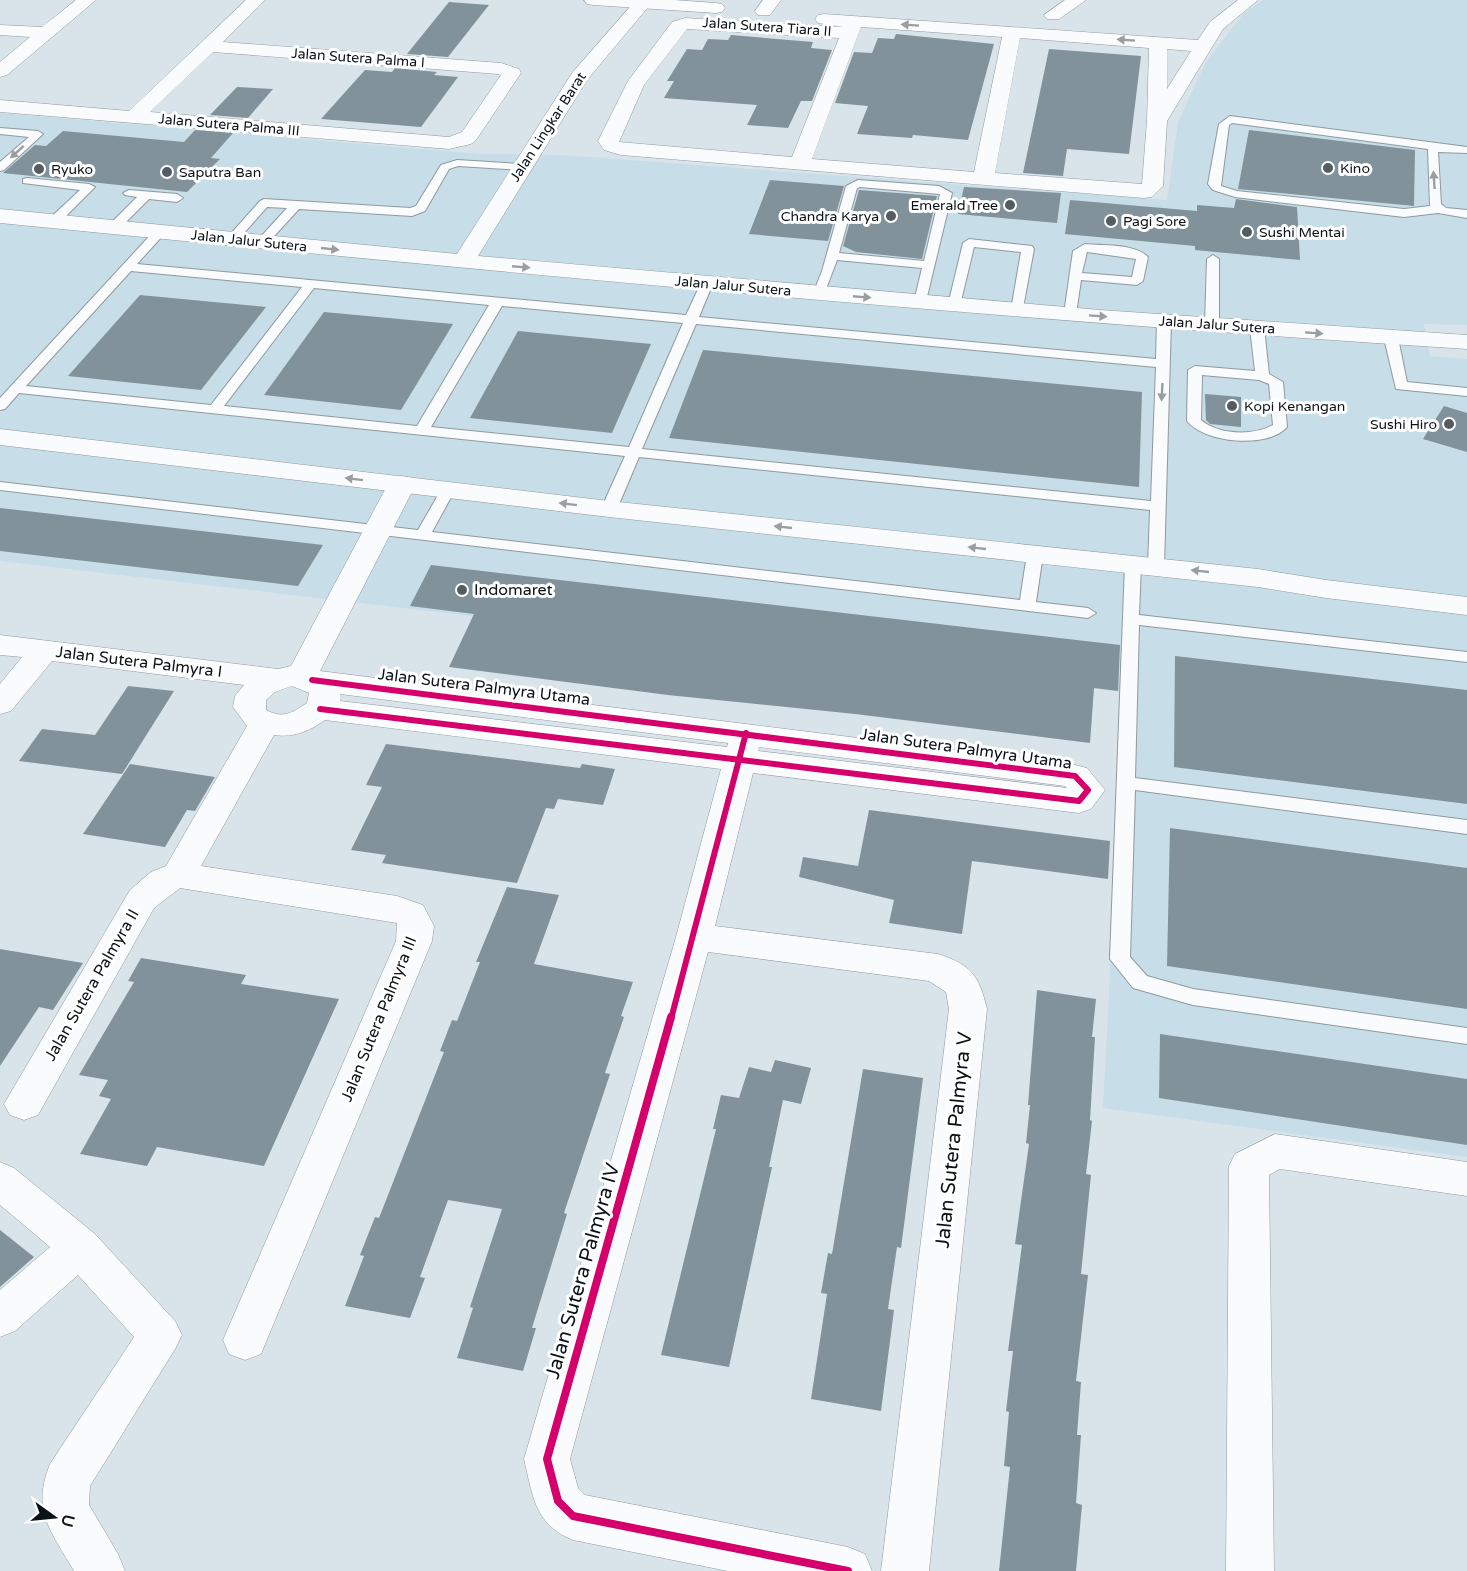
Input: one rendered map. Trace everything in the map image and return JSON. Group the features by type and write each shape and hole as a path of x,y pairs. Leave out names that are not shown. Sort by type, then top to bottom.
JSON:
{"street":[{"path":"0,71 87,0"},
{"path":"134,117 256,0"},
{"path":"595,0 768,5 790,16 851,27 938,27 1205,46"},
{"path":"1157,121 1216,26 1249,0"},
{"name":"Jalan Lingkar Barat","path":"463,262 579,77 644,1"},
{"path":"938,27 944,8"},
{"path":"1031,14 1053,15 1077,8"},
{"name":"Jalan Sutera Tiara II","path":"800,164 621,149 611,146 608,141 635,86 678,26 685,23 851,27"},
{"path":"1193,25 1216,26"},
{"path":"851,27 800,164 1132,192 1144,192 1152,186 1157,121 1158,43"},
{"path":"0,30 46,33"},
{"path":"983,180 1012,32"},
{"name":"Jalan Sutera Palma I","path":"208,46 509,70 512,76 470,136 458,142"},
{"name":"Jalan Sutera Palma III","path":"0,106 458,142"},
{"name":"Jalan Jalur Sutera","path":"0,216 463,262 819,294 1212,325 1467,342"},
{"path":"0,437 609,509 1258,578 1326,589 1467,606"},
{"path":"303,686 257,689 250,696 248,705 250,712 264,724 276,726 295,723 312,716 303,686 402,484"},
{"path":"1258,578 1326,573 1467,587"},
{"name":"Jalan Sutera Palmyra I","path":"0,645 303,686"},
{"path":"0,704 45,650"},
{"name":"Jalan Sutera Palmyra Utama","path":"303,686 743,746 1079,801 1088,790 1075,776 743,746"},
{"name":"Jalan Sutera Palmyra II","path":"24,1104 142,899 163,881 178,875 264,724"},
{"name":"Jalan Sutera Palmyra IV","path":"743,746 694,937 547,1459 558,1501 573,1516 848,1571"},
{"name":"Jalan Sutera Palmyra III","path":"178,875 397,909 410,914 416,926 414,941 245,1340"},
{"name":"Jalan Sutera Palmyra V","path":"694,937 938,968 963,984 969,1009 905,1571"},
{"path":"1250,1571 1249,1166 1275,1151 1467,1179"},
{"path":"0,1180 80,1247 160,1335 67,1480 65,1509 101,1571"},
{"path":"0,1317 80,1247"}],"lane":[{"path":"1467,150 1230,119 1224,124 1214,184 1217,188 1235,194 1404,213 1438,208 1467,214"},
{"path":"0,131 38,134 0,168"},
{"path":"1435,147 1432,152 1438,208"},
{"path":"232,239 264,203 412,212 421,208 445,167 457,163 521,167"},
{"path":"27,181 89,187 54,221"},
{"path":"819,294 854,185 939,189 946,193 920,302"},
{"path":"129,193 177,198"},
{"path":"114,227 146,195"},
{"path":"262,242 296,205"},
{"path":"0,406 160,232"},
{"path":"954,305 969,243 1028,249 1017,310"},
{"path":"1070,314 1075,276 1079,251 1085,248 1134,253 1142,257 1137,281 1075,276"},
{"path":"832,256 928,265"},
{"path":"1212,325 1213,259"},
{"path":"128,267 1163,363"},
{"path":"609,509 707,283"},
{"path":"215,409 311,284"},
{"path":"422,430 498,301"},
{"path":"1164,321 1157,506 1131,619 1120,959 1140,982 1193,997 1467,1036"},
{"path":"1257,328 1262,376"},
{"path":"1391,338 1401,386 1467,392"},
{"path":"1195,370 1262,376 1276,382 1280,427 1271,434 1256,436 1209,432 1194,421 1195,370"},
{"path":"16,389 1157,506"},
{"path":"0,486 1088,613"},
{"path":"423,535 448,490"},
{"path":"1027,606 1035,554"},
{"path":"1131,619 1467,657"},
{"path":"1125,783 1467,827"}],"shaded area":[{"path":"1263,0 1467,0 1467,325 1424,324 1430,356 1467,359 1467,1157 1103,1108 1124,692 0,561 0,113 480,154 562,155 1167,200 1178,122 1206,62 1244,13"}],"building":[{"path":"449,2 489,5 448,57 407,54"},
{"path":"896,34 994,44 968,140 913,135 912,138 857,134 868,106 835,103 854,52 872,53 878,38 894,39"},
{"path":"731,35 813,42 811,48 832,50 812,101 801,101 788,128 747,125 757,105 664,98 674,81 667,81 687,49 702,50 708,39 728,40"},
{"path":"1049,49 1141,56 1129,154 1067,149 1063,176 1023,173"},
{"path":"395,68 437,72 434,75 458,77 421,127 321,119 365,70 392,72"},
{"path":"237,87 273,89 248,118 210,115"},
{"path":"195,130 233,133 211,158 220,159 187,192 3,173 35,145 46,146 63,131 184,142"},
{"name":"Kino","path":"1249,130 1415,150 1414,206 1238,189"},
{"path":"770,180 844,186 828,241 749,234"},
{"name":"Emerald Tree","path":"964,187 1061,193 1057,223 958,214"},
{"name":"Chandra Karya","path":"859,190 937,196 922,259 856,252 843,246"},
{"path":"1236,199 1297,207 1300,260 1195,250 1195,246 1065,234 1070,200 1197,211 1197,205 1234,208"},
{"path":"140,295 266,307 201,390 68,376"},
{"path":"324,312 453,324 401,410 264,395"},
{"path":"518,331 651,344 612,433 470,418"},
{"path":"703,350 1142,392 1139,487 669,438"},
{"name":"Kopi Kenangan","path":"1205,394 1241,397 1241,427 1210,424 1206,420"},
{"name":"Sushi Hiro","path":"1444,406 1467,413 1467,452 1423,439"},
{"path":"0,508 323,545 298,586 0,551"},
{"path":"431,565 1120,645 1118,691 1094,688 1090,743 855,714 668,695 449,667 474,614 410,606"},
{"path":"1175,656 1467,690 1467,804 1174,767"},
{"path":"128,686 174,691 122,774 19,761 42,729 95,735"},
{"path":"386,744 580,768 582,764 615,769 603,805 558,799 554,809 546,808 517,883 382,863 386,855 351,850 382,787 366,785"},
{"path":"130,764 215,777 195,811 187,810 165,847 83,834"},
{"path":"869,810 1110,841 1108,879 972,861 962,934 889,923 894,900 799,877 803,857 858,866"},
{"path":"1170,828 1467,868 1467,1009 1167,966"},
{"path":"507,887 559,895 534,964 633,982 605,1073 610,1074 564,1213 567,1214 532,1328 536,1328 523,1371 457,1358 473,1308 470,1307 502,1209 448,1200 420,1277 425,1278 410,1318 345,1306 364,1256 360,1255 375,1217 379,1218 444,1052 440,1051 452,1020 457,1021 480,962 476,962"},
{"path":"0,949 83,963 53,1010 39,1007 0,1066"},
{"path":"141,958 246,975 241,984 339,999 264,1166 157,1147 147,1166 80,1154 111,1099 99,1096 108,1080 79,1075 134,982 128,981"},
{"path":"1037,990 1096,999 1092,1037 1095,1037 1090,1120 1092,1121 1086,1174 1091,1175 1081,1274 1088,1275 1076,1381 1081,1382 1077,1435 1081,1435 1076,1503 1082,1505 1076,1571 999,1571 1010,1467 1004,1466 1009,1412 1006,1411 1013,1351 1008,1351 1022,1245 1015,1244 1029,1144 1026,1143"},
{"path":"1160,1034 1467,1079 1467,1145 1159,1098"},
{"path":"775,1060 811,1068 801,1104 783,1100 769,1167 772,1167 729,1367 661,1355 716,1129 713,1129 721,1095 739,1098 749,1067 771,1072"},
{"path":"863,1069 923,1078 901,1248 897,1247 888,1309 894,1310 881,1411 811,1399 827,1294 821,1293 828,1253 832,1254"},
{"path":"0,1230 34,1257 0,1287"}],"cycle path":[{"path":"312,680 1075,776 1088,790 1079,801 320,709"},
{"path":"746,733 694,937 547,1459 558,1501 573,1516 848,1571"}],"place":[{"name":"Kino","path":"1328,168"},
{"name":"Ryuko","path":"39,169"},
{"name":"Saputra Ban","path":"167,172"},
{"name":"Emerald Tree","path":"1010,205"},
{"name":"Chandra Karya","path":"891,216"},
{"name":"Pagi Sore","path":"1111,221"},
{"name":"Sushi Mentai","path":"1247,232"},
{"name":"Kopi Kenangan","path":"1232,406"},
{"name":"Sushi Hiro","path":"1449,424"},
{"name":"Indomaret","path":"462,590"}]}
